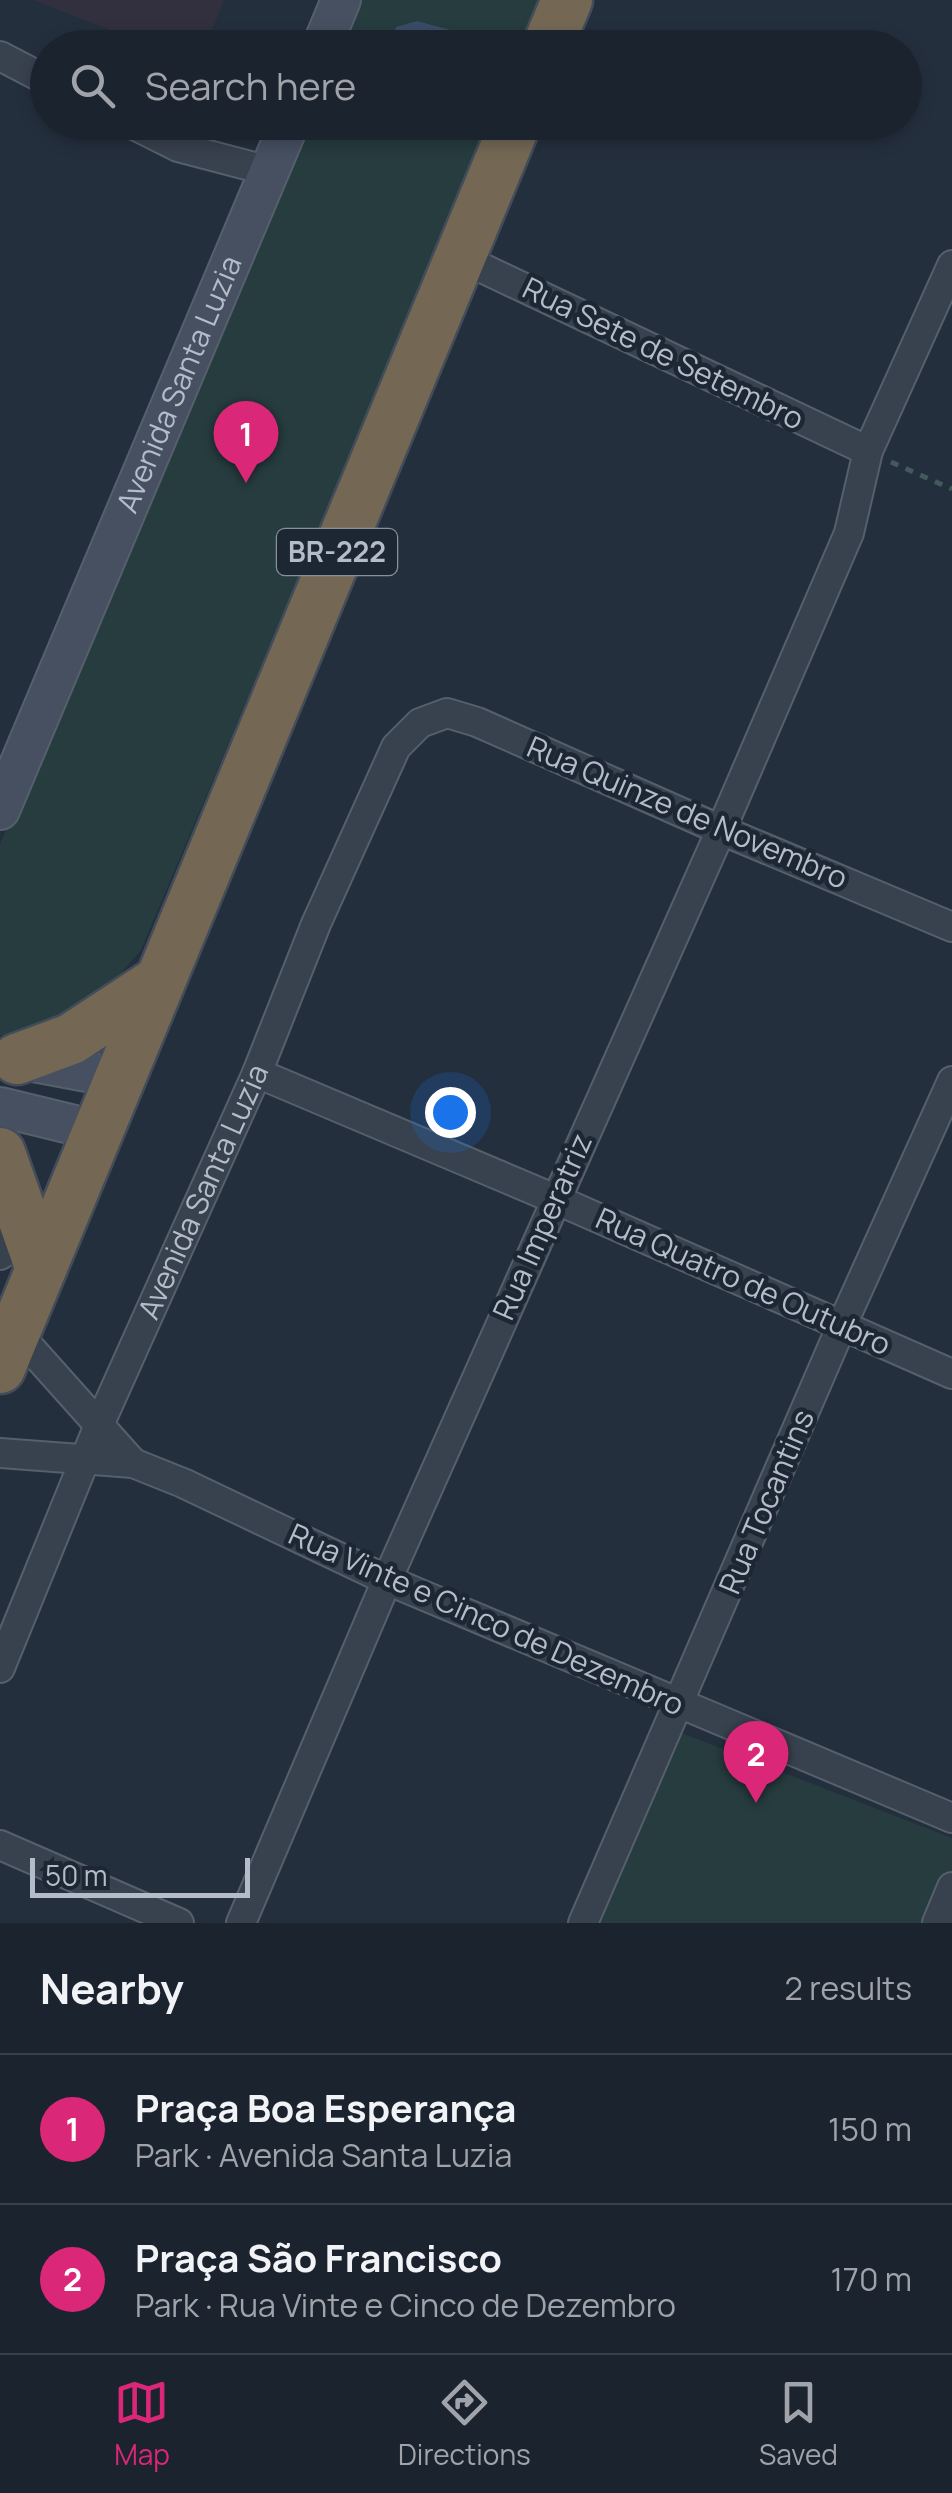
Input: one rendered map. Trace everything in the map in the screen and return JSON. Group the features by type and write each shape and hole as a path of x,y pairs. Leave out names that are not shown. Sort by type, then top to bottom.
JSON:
{"highway":[{"path":"554,30 567,0"},
{"name":"BR-222","path":"8,1349 20,1262 98,1131 508,140"},
{"path":"8,1058 71,1040 158,982"},
{"path":"0,1154 20,1205 20,1262"}],"street":[{"path":"330,30 342,0"},
{"path":"0,56 30,72"},
{"path":"163,140 178,148 269,171"},
{"name":"Avenida Santa Luzia","path":"0,810 282,140"},
{"name":"Rua Sete de Setembro","path":"460,256 868,452"},
{"path":"868,452 952,265"},
{"name":"Rua Imperatriz","path":"241,1923 387,1580 849,533 868,452"},
{"name":"Rua Quinze de Novembro","path":"420,723 447,713 477,722 952,927"},
{"name":"Avenida Santa Luzia","path":"0,1668 99,1424 257,1073 316,924 396,746 420,723"},
{"path":"8,1058 119,1078"},
{"name":"Rua Quatro de Outubro","path":"257,1073 952,1374"},
{"name":"Rua Tocantins","path":"583,1923 952,1081"},
{"path":"0,1107 98,1131"},
{"name":"Rua Vinte e Cinco de Dezembro","path":"8,1349 99,1424 133,1463"},
{"name":"Rua Vinte e Cinco de Dezembro","path":"0,1453 133,1463 387,1580 952,1818"},
{"path":"0,1845 180,1923"},
{"path":"938,1923 952,1887"}],"path":[{"path":"868,452 952,489"}],"shaded area":[{"path":"33,0 224,0 212,30 110,30"}],"green space":[{"path":"359,0 542,0 529,30 346,30"},
{"path":"300,140 484,140 141,950 100,997 25,1039 0,1035 0,844"},
{"path":"679,1732 952,1838 952,1883 934,1923 598,1923"}],"water":[{"path":"417,21 450,30 395,30"}],"place":[{"name":"Praça Boa Esperança","path":"246,483"},
{"name":"Praça São Francisco","path":"756,1803"}]}
